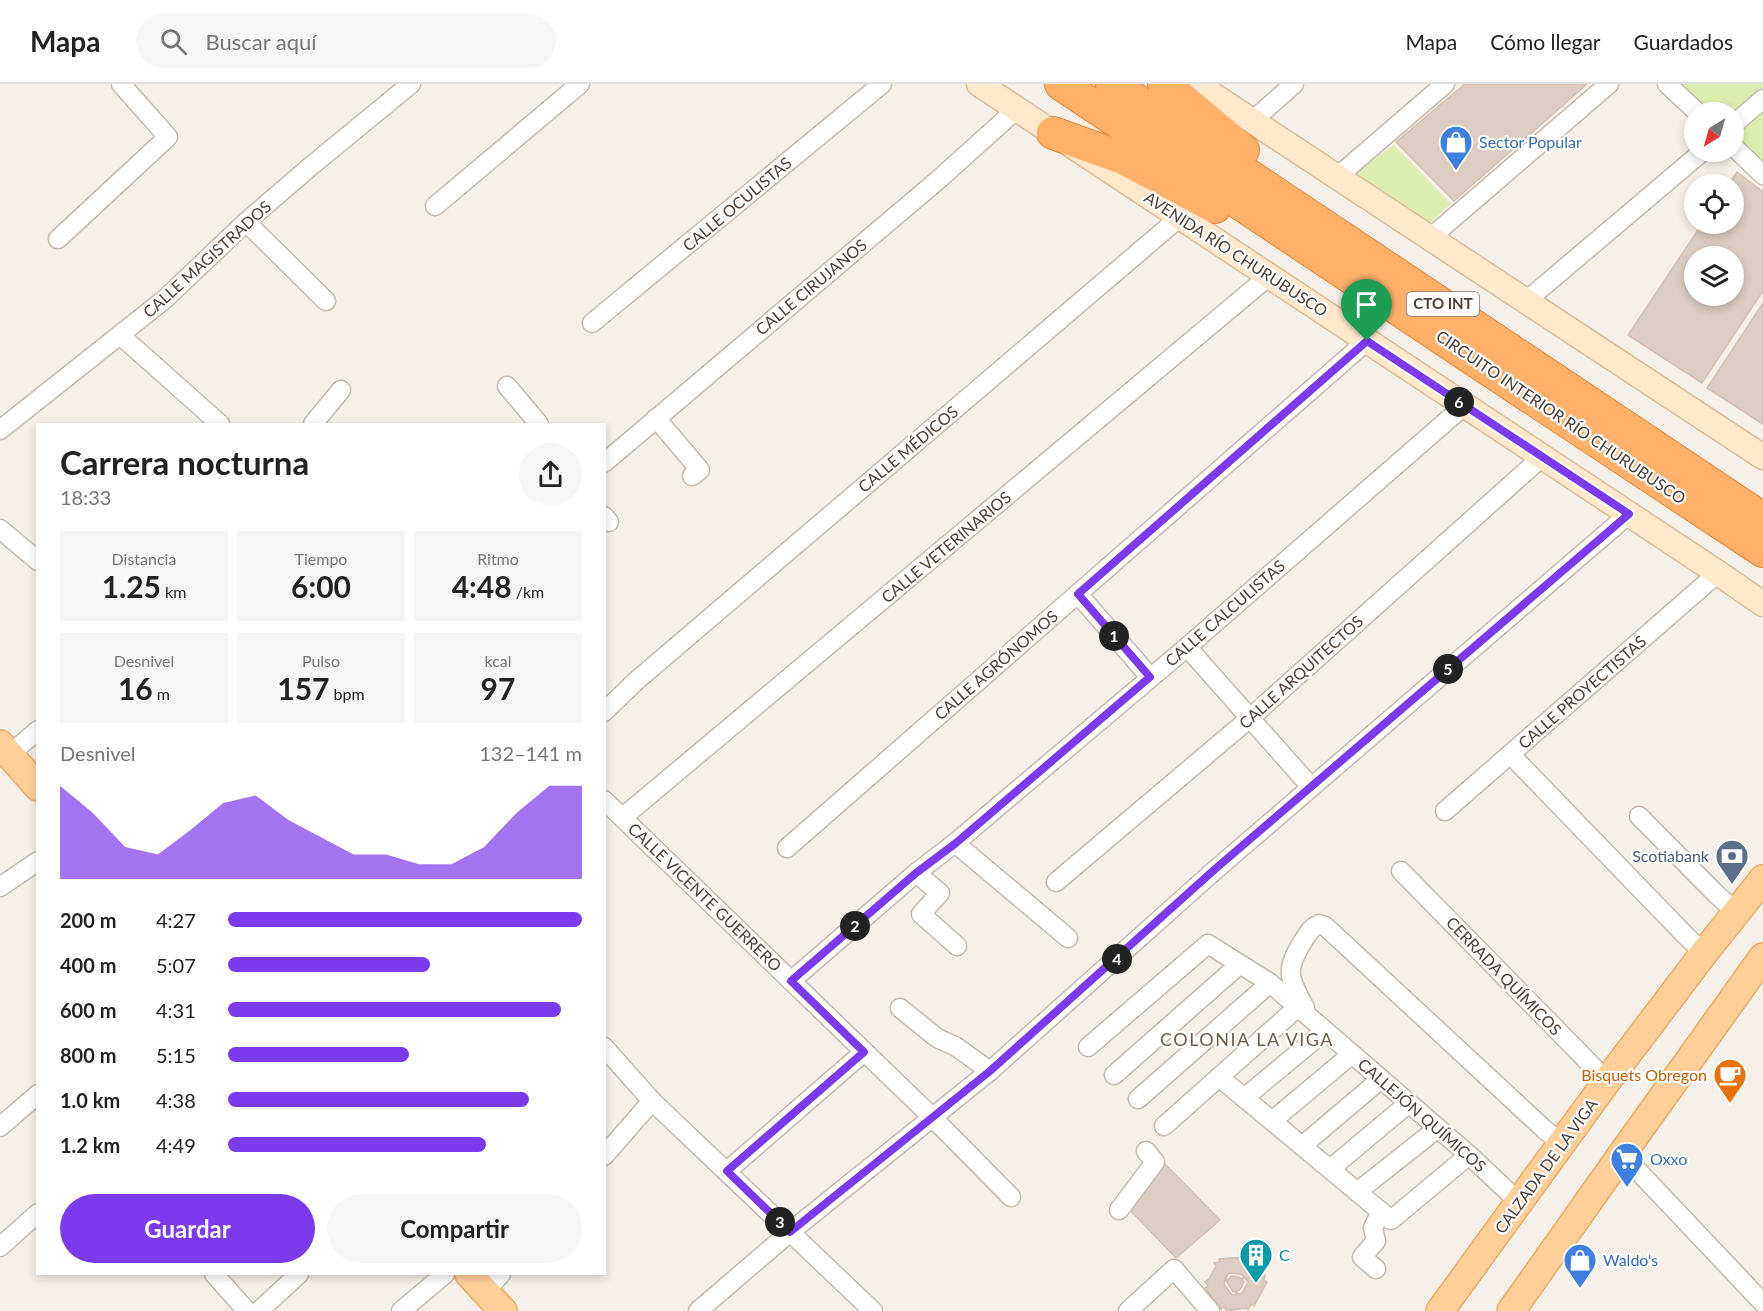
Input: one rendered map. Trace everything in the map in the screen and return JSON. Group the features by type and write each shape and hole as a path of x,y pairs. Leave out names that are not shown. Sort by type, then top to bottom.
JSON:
{"highway":[{"name":"CIRCUITO INTERIOR RÍO CHURUBUSCO","path":"1061,84 1280,212 1763,519"},
{"name":"CIRCUITO INTERIOR RÍO CHURUBUSCO","path":"1112,84 1280,212 1579,431 1763,551"},
{"path":"1053,133 1123,158 1225,213 1280,212 1263,166 1164,84"}],"main road":[{"name":"AVENIDA RÍO CHURUBUSCO","path":"979,84 1763,604"},
{"name":"CTO INT","path":"1196,84 1763,457"},
{"path":"5,749 36,785"},
{"name":"CALZADA DE LA VIGA","path":"1440,1311 1607,1082 1763,879"},
{"path":"1511,1311 1763,957"}],"street":[{"path":"58,238 168,137 121,84"},
{"name":"CALLE MAGISTRADOS","path":"0,430 165,299 246,222 411,84"},
{"path":"435,206 580,84"},
{"name":"CALLE OCULISTAS","path":"592,323 882,84"},
{"path":"1252,121 1294,84"},
{"path":"1337,177 1445,84"},
{"path":"1430,238 1609,84"},
{"path":"1667,84 1686,102"},
{"path":"1744,115 1763,99"},
{"name":"CALLE CIRUJANOS","path":"606,461 938,180 1017,109"},
{"path":"1744,157 1763,175"},
{"path":"1526,301 1690,162"},
{"name":"CALLE MÉDICOS","path":"606,710 636,681 1180,217"},
{"path":"246,222 326,300"},
{"name":"CALLE VETERINARIOS","path":"623,818 1269,276"},
{"path":"120,336 219,423"},
{"name":"CALLE AGRÓNOMOS","path":"787,848 1367,341"},
{"path":"507,386 538,423"},
{"path":"314,423 341,390"},
{"name":"CALLE CALCULISTAS","path":"791,981 916,873 956,843 1187,647 1465,405"},
{"path":"656,418 700,470 692,476"},
{"name":"CALLE ARQUITECTOS","path":"1056,882 1250,718 1542,457"},
{"path":"698,1311 790,1232 990,1071 1214,870 1629,514"},
{"path":"0,529 36,559"},
{"name":"CALLE PROYECTISTAS","path":"1445,811 1718,573"},
{"path":"1078,594 1150,677"},
{"path":"1187,647 1311,787"},
{"path":"5,749 36,731"},
{"path":"1510,754 1704,953"},
{"name":"CALLE VICENTE GUERRERO","path":"606,802 932,1117 1011,1197"},
{"path":"1639,816 1737,913"},
{"path":"956,843 1068,938"},
{"path":"3,879 36,862"},
{"name":"CERRADA QUÍMICOS","path":"1401,871 1607,1082"},
{"path":"916,873 939,893 921,914 957,946"},
{"path":"1164,1126 1219,1077 1304,1012 1290,980 1290,968 1312,927 1319,924 1325,926 1562,1144"},
{"name":"CALLEJÓN QUÍMICOS","path":"1088,1047 1208,944 1270,982 1469,1155 1519,1202"},
{"path":"1114,1075 1240,964"},
{"path":"1137,1099 1270,982"},
{"path":"900,1008 937,1038 955,1046 990,1071"},
{"path":"1244,1098 1325,1030"},
{"path":"606,1049 652,1101 873,1311"},
{"path":"727,1171 864,1052"},
{"path":"1272,1121 1352,1054"},
{"path":"1219,1077 1391,1220 1469,1155"},
{"path":"1302,1146 1381,1079"},
{"path":"0,1127 36,1096"},
{"path":"606,1154 652,1101"},
{"path":"1330,1169 1409,1104"},
{"path":"1357,1192 1437,1128"},
{"path":"1119,1210 1155,1162 1146,1151"},
{"path":"1622,1154 1763,1303"},
{"path":"1376,1269 1362,1257 1376,1241 1373,1228 1381,1212"},
{"path":"0,1247 36,1215"},
{"path":"1128,1311 1174,1269 1210,1311"},
{"path":"215,1275 247,1311"},
{"path":"259,1311 298,1275"},
{"path":"401,1311 443,1275"}],"green space":[{"path":"1677,84 1763,84 1763,89 1744,105 1744,102 1696,102"},
{"path":"1763,113 1763,169 1744,151 1744,129"},
{"path":"1394,145 1451,204 1428,224 1354,175"}],"building":[{"name":"Sector Popular","path":"1465,84 1587,84 1454,201 1396,142"},
{"path":"1744,177 1763,192 1763,291 1702,383 1628,335 1684,251 1684,306 1744,306 1744,246 1687,246 1695,234 1744,234"},
{"path":"1763,303 1763,424 1707,388"},
{"path":"1165,1164 1220,1220 1176,1258 1128,1208"},
{"name":"C","path":"1245,1257 1245,1260 1251,1259 1251,1263 1261,1275 1265,1275 1264,1280 1267,1282 1254,1306 1251,1304 1248,1310 1245,1308 1227,1311 1224,1307 1221,1309 1205,1288 1208,1286 1205,1282 1216,1266 1214,1263 1220,1262 1219,1259","holes":["1229,1273 1241,1274 1244,1277 1241,1279 1231,1276 1228,1280 1226,1278","1245,1278 1248,1282 1242,1293 1238,1294 1237,1291 1244,1282 1242,1280","1225,1279 1236,1295 1232,1295 1224,1284"]}],"place":[{"name":"Sector Popular","path":"1456,171"},
{"name":"Scotiabank","path":"1732,885"},
{"name":"Bisquets Obregon","path":"1730,1104"},
{"name":"Oxxo","path":"1627,1188"},
{"name":"C","path":"1256,1284"},
{"name":"Waldo's","path":"1580,1289"}],"district":[{"name":"COLONIA LA VIGA","path":"1247,1040"}],"route":[{"path":"1367,341 1629,514 1214,870 990,1071 790,1232 727,1171 864,1052 791,981 1150,677 1078,594 1367,341"}]}
